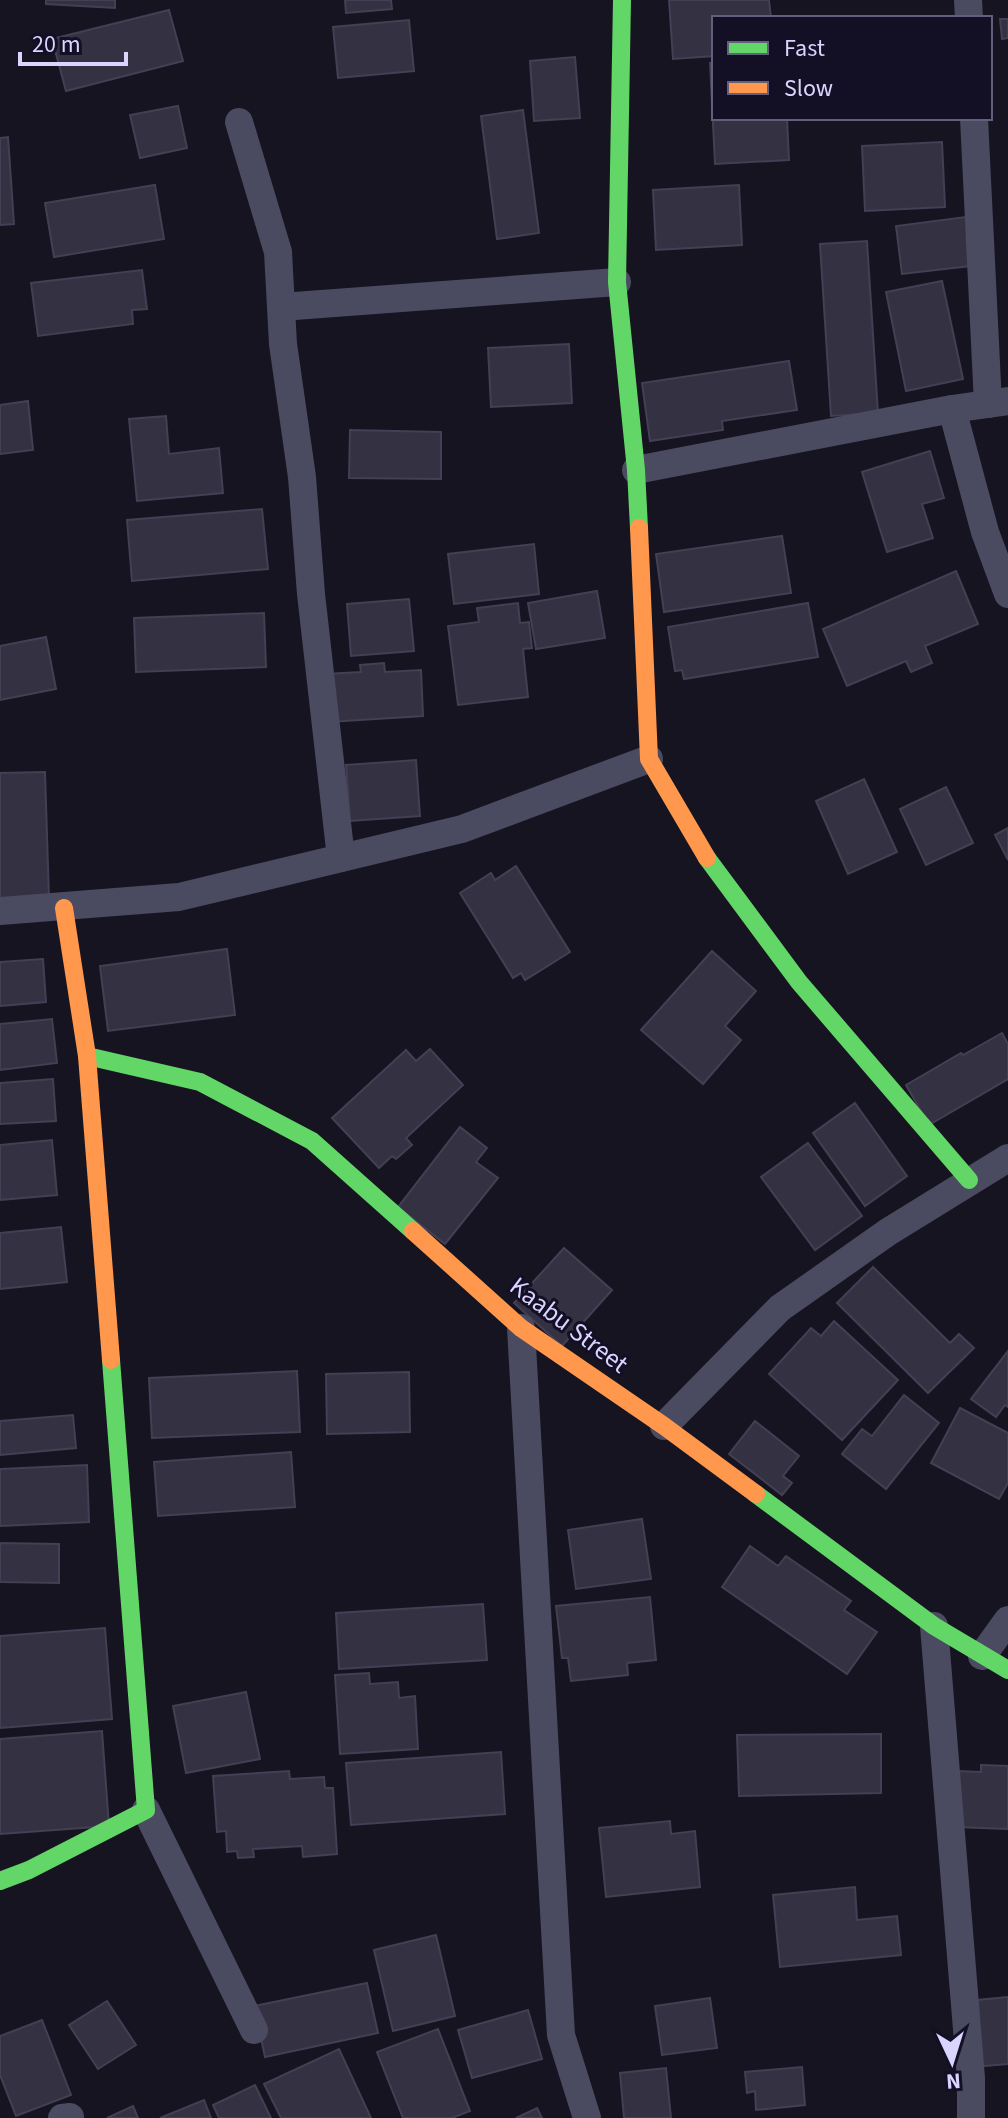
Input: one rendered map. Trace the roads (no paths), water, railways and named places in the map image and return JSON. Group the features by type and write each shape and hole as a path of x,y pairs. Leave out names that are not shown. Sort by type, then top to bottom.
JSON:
{"street":[{"path":"622,0 617,282 636,470 649,759 708,859 774,950 969,1180"},
{"path":"636,470 952,409 998,403 974,120"},
{"path":"239,122 278,252 283,344 302,477 311,594 341,858"},
{"path":"281,307 617,282"},
{"path":"952,409 985,532 1008,594"},
{"path":"0,911 179,897 462,829 649,759"},
{"path":"64,908 87,1056 146,1810 254,2030"},
{"name":"Kaabu Street","path":"87,1056 200,1082 312,1141 521,1328 664,1426 934,1626 1008,1670"},
{"path":"664,1426 780,1308 888,1232 1008,1158"},
{"path":"521,1328 561,2035 587,2118"},
{"path":"982,1656 1008,1620"},
{"path":"934,1626 971,2078 971,2118"},
{"path":"0,1881 29,1870 146,1810"}]}
